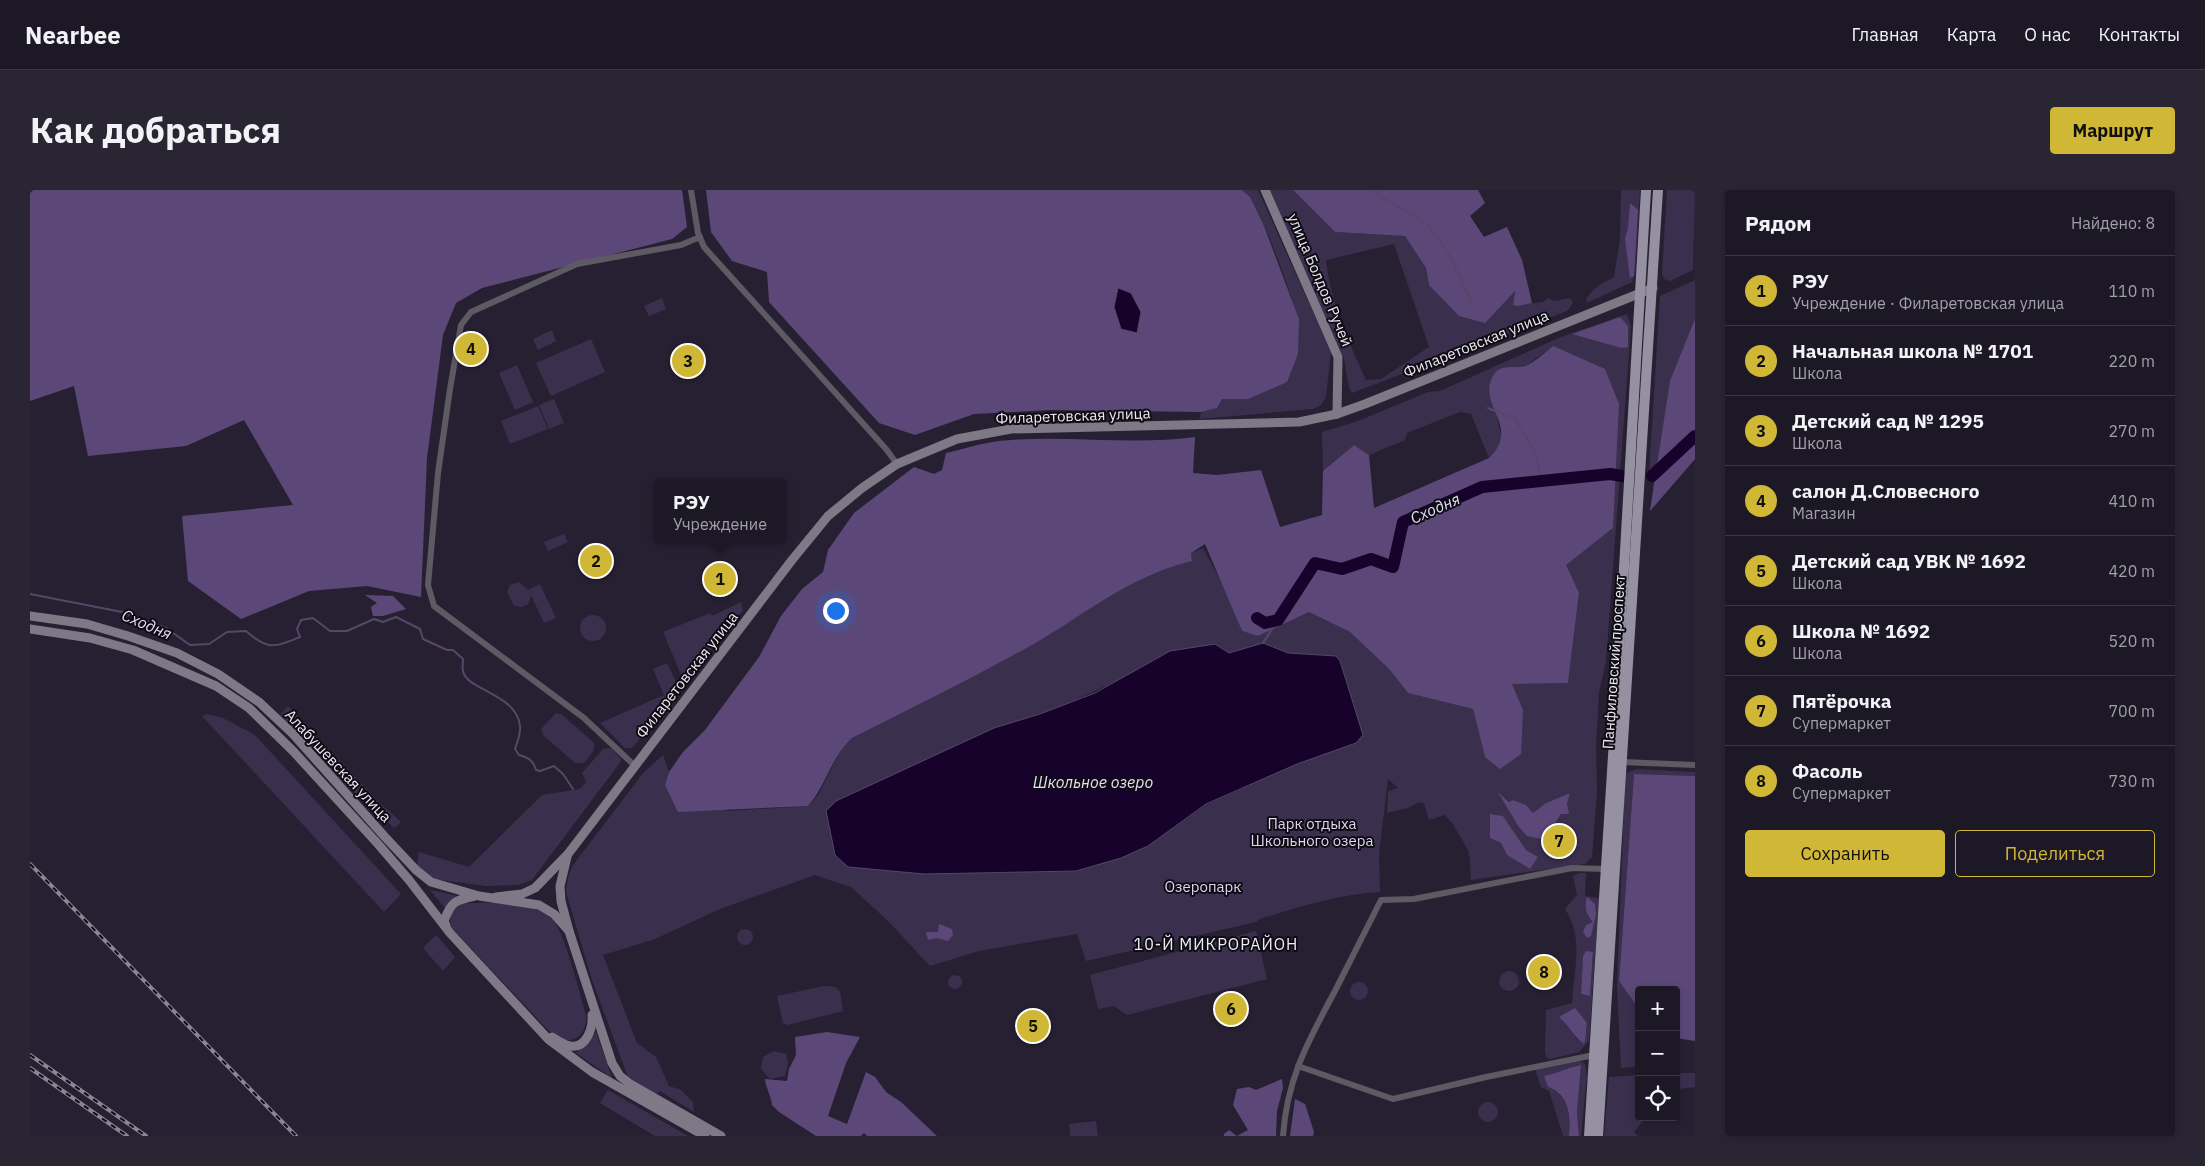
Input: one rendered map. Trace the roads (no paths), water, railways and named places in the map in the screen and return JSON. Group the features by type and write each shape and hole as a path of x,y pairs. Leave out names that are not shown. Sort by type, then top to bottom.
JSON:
{"main road":[{"name":"Панфиловский проспект","path":"1589,1136 1646,190"},
{"name":"Панфиловский проспект","path":"1598,1136 1653,301 1658,190"},
{"path":"1640,292 1646,293 1653,301"}],"street":[{"path":"691,190 700,237 704,247 886,449 897,464"},
{"name":"улица Болдов Ручей","path":"1265,190 1338,357 1337,414"},
{"path":"635,766 584,718 434,606 428,585 438,473 461,325 471,312 578,264 681,245 700,237"},
{"path":"1638,322 1634,303 1625,298 1637,289 1641,272"},
{"path":"1640,292 1650,284 1654,272"},
{"name":"Филаретовская улица","path":"496,897 522,894 535,888 568,854 792,560 828,516 862,488 897,464 957,439 1011,429 1299,422 1337,414 1653,288"},
{"name":"Алабушевская улица","path":"30,616 87,624 177,653 218,674 258,702 294,734 416,870 430,882 479,896"},
{"name":"Алабушевская улица","path":"30,629 90,638 133,650 216,686 249,708 293,751 378,844 450,933 566,1054 592,1072 705,1136"},
{"path":"1622,762 1695,765"},
{"name":"Филаретовская улица","path":"568,854 560,886 561,901 569,931"},
{"path":"1283,1136 1292,1082 1298,1066 1316,1025 1381,900 1414,899 1572,868 1606,869"},
{"name":"Алабушевская улица","path":"450,933 444,921 449,907 458,899 479,896 496,897 539,904 554,914 569,931 612,1063 620,1076 630,1084 721,1136"},
{"name":"Алабушевская улица","path":"541,1030 567,1046 578,1045 584,1042 590,1032 592,1005"},
{"path":"1298,1066 1393,1099 1594,1054"}],"water":[{"path":"1118,288 1131,293 1141,312 1137,333 1121,329 1114,307"},
{"name":"Школьное озеро","path":"1263,643 1288,653 1336,656 1340,661 1363,735 1356,743 1297,764 1206,804 1148,846 1121,858 1076,871 924,874 848,867 835,855 826,811 836,801 994,728 1040,714 1095,693 1170,651 1215,644 1229,653"}],"waterway":[{"path":"1375,190 1377,194 1426,223 1449,254 1472,303"},
{"path":"1488,408 1515,419 1536,454 1541,481"},
{"name":"Сходня","path":"1652,476 1695,436"},
{"name":"Сходня","path":"1257,618 1265,623 1278,620 1315,563 1342,569 1371,559 1393,567 1403,522 1482,487 1610,474 1622,476"},
{"name":"Сходня","path":"30,594 122,612 166,628 190,645 209,644 227,632 246,631 260,642 278,645 300,637 297,629 301,620 313,618 330,631 347,631 374,619 383,622 396,617 420,629 423,639 447,650 453,650 463,659 463,670 466,678 501,700 517,715 520,729 515,749 519,755 530,760 536,770 540,771 554,766 563,774 573,789"},
{"path":"1263,643 1278,620"}],"railway":[{"path":"30,864 296,1136"},
{"path":"30,1055 146,1136"},
{"path":"30,1068 127,1136"}],"place":[{"name":"салон Д.Словесного","path":"471,349"},
{"name":"Детский сад № 1295","path":"688,361"},
{"name":"Начальная школа № 1701","path":"596,561"},
{"name":"РЭУ","path":"720,579"},
{"name":"Пятёрочка","path":"1559,841"},
{"name":"Фасоль","path":"1544,972"},
{"name":"Школа № 1692","path":"1231,1009"},
{"name":"Детский сад УВК № 1692","path":"1033,1026"}],"district":[{"name":"10-Й МИКРОРАЙОН","path":"1216,944"}],"park label":[{"name":"Парк отдыха Школьного озера","path":"1312,832"},
{"name":"Озеропарк","path":"1203,887"}]}
